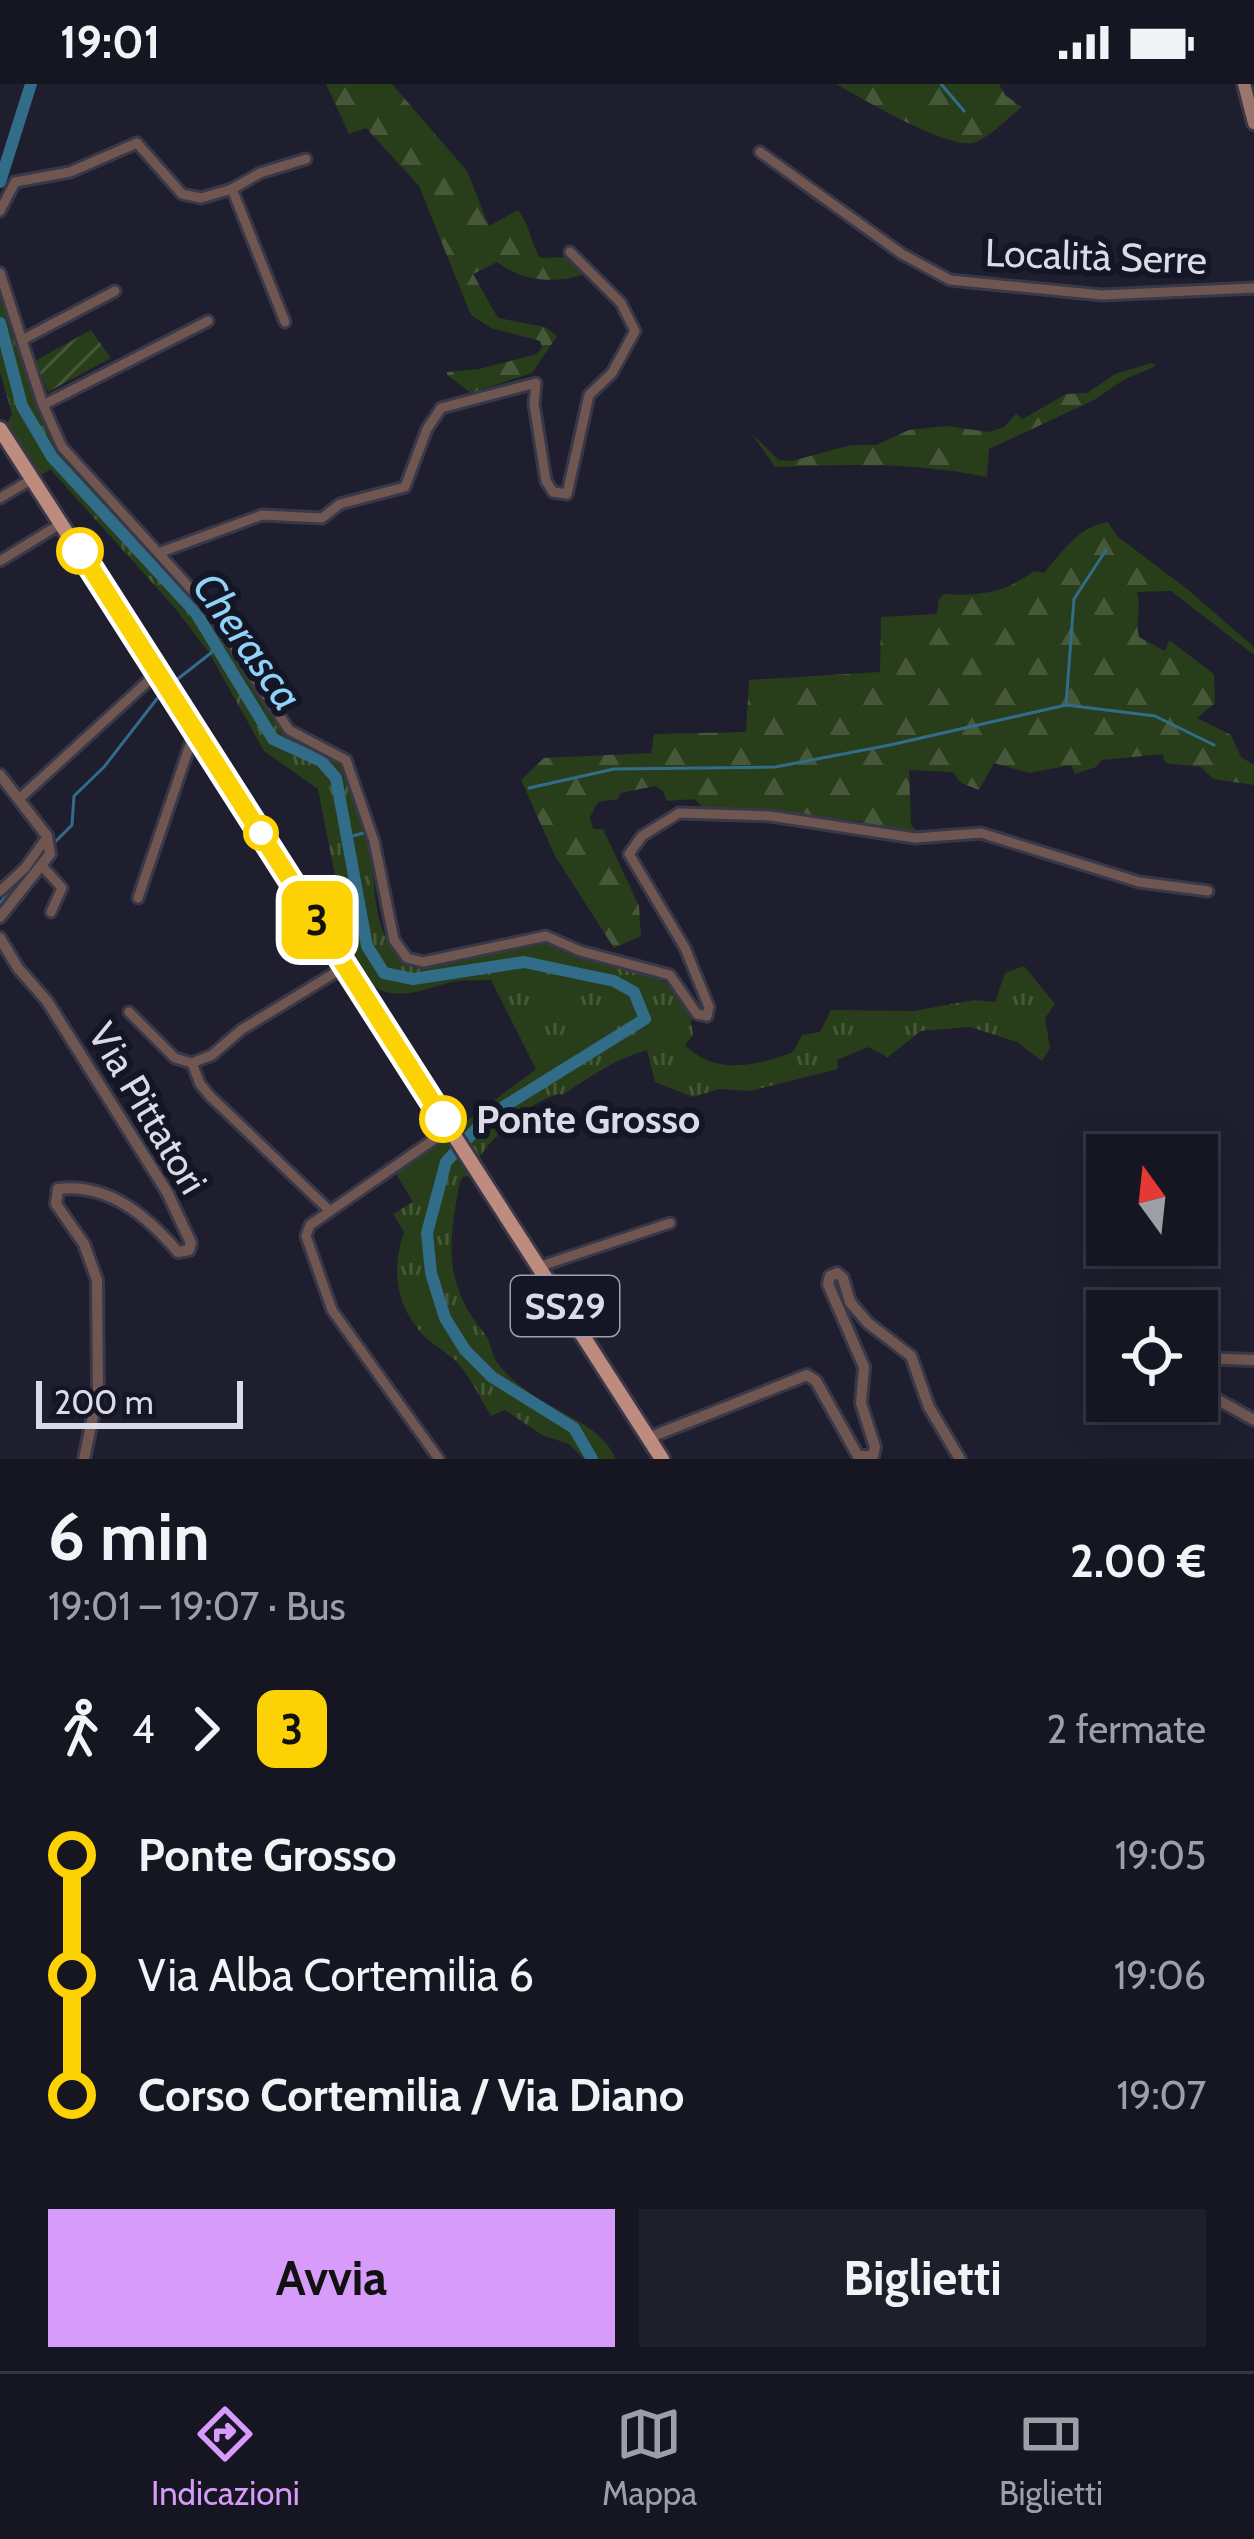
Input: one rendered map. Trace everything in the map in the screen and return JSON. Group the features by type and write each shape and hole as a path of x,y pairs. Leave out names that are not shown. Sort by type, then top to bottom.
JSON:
{"main road":[{"path":"1244,84 1254,123"},
{"name":"SS29","path":"1,432 662,1459"}],"street":[{"path":"0,212 15,182 70,172 137,143 182,194 201,198 232,189 260,172 306,159"},
{"name":"Località Serre","path":"760,152 902,254 950,280 1102,295 1254,288"},
{"path":"232,189 285,322"},
{"path":"161,552 262,515 322,518 340,504 405,487 427,429 441,407 502,394 527,382 536,383 538,391 534,404 546,481 553,492 567,494 589,395 612,373 635,332 621,303 569,252"},
{"path":"0,274 43,404 72,461 212,610 289,730 346,760 374,841 390,928 407,958 423,962 546,936 580,952 670,975 697,1014 707,1016 709,1007 685,948 629,854 642,836 679,813 770,816 915,838 982,833 1139,882 1208,891"},
{"path":"22,340 116,291"},
{"path":"43,404 208,321"},
{"path":"0,498 32,479"},
{"path":"0,561 62,523"},
{"path":"19,799 167,687"},
{"path":"138,898 195,730"},
{"path":"0,775 48,844 43,867 0,917"},
{"path":"0,891 48,844"},
{"path":"43,867 62,888 52,912"},
{"name":"Via Pittatori","path":"0,938 47,1001 167,1192 190,1243 189,1250 178,1252 127,1204 100,1192 76,1186 58,1189 56,1204 92,1260 97,1280 98,1393 84,1459"},
{"path":"129,1012 175,1058 192,1063 212,1055 241,1030 346,966"},
{"path":"192,1063 210,1096 330,1211"},
{"path":"439,1459 332,1310 306,1236 310,1225 450,1131"},
{"path":"541,1266 670,1223"},
{"path":"648,1438 807,1375 816,1381 858,1456 873,1456 875,1447 860,1394 864,1366 828,1284 830,1276 837,1274 843,1278 850,1302 868,1323 911,1356 929,1407 960,1459"},
{"path":"1218,1359 1254,1360"},
{"path":"1218,1400 1254,1420"}],"green space":[{"path":"326,84 392,84 467,171 489,226 518,210 540,258 567,257 583,275 538,279 497,262 473,274 498,318 545,327 557,336 532,373 471,393 447,375 537,354 540,341 491,328 471,315 419,186 366,128 349,134"},
{"path":"836,84 999,84 1022,107 982,139 964,143 906,122"},
{"path":"0,290 59,449 204,608 287,731 343,765 368,839 381,923 395,952 408,962 545,939 672,986 690,1014 693,1035 685,1045 723,1065 766,1061 793,1052 802,1035 820,1032 831,1010 914,1011 974,1000 995,1002 1005,973 1024,966 1055,1004 1045,1018 1050,1048 1042,1061 1017,1042 970,1027 921,1031 888,1057 868,1047 837,1060 838,1069 750,1091 719,1089 693,1097 655,1082 647,1050 520,1114 478,1159 457,1128 536,1069 491,980 456,981 403,994 384,991 365,977 342,939 335,939 314,908 339,896 318,789 264,751 210,654 175,608 50,469 36,479 4,429 12,414 0,372"},
{"path":"91,330 111,358 48,392 35,361"},
{"path":"1152,363 1156,366 1094,400 989,449 987,477 908,466 775,467 752,434 779,460 792,461 851,445 876,445 909,430 946,426 989,432 1004,427 1016,414 1023,419 1066,394 1087,393 1115,374"},
{"path":"1108,522 1117,536 1254,647 1254,655 1171,591 1137,592 1139,637 1165,651 1169,640 1214,674 1215,703 1197,718 1231,735 1241,757 1254,765 1254,785 1213,779 1201,767 1165,763 1163,754 1102,760 1075,774 1071,765 1029,773 994,763 979,790 961,783 953,772 909,770 911,824 919,834 865,828 861,821 706,810 694,799 667,801 655,786 621,793 618,799 598,802 590,817 593,829 603,829 639,906 641,936 614,948 555,856 521,780 544,758 651,753 654,734 746,732 749,680 880,672 881,617 937,614 944,594 992,592 1034,571 1044,573 1080,535"},
{"path":"444,1137 469,1176 460,1182 453,1224 452,1262 461,1297 508,1375 592,1430 616,1459 584,1459 569,1444 542,1435 505,1410 491,1416 461,1367 425,1337 407,1313 397,1274 404,1232 393,1214 413,1202 397,1168"}],"waterway":[{"name":"Cherasca","path":"0,182 31,84"},
{"path":"941,84 964,111"},
{"name":"Cherasca","path":"0,323 22,406 52,457 196,613 273,739 321,761 336,778 367,946 384,973 413,979 524,962 614,981 634,992 645,1019 487,1117 446,1162 427,1233 431,1273 445,1318 465,1350 492,1377 574,1428 592,1459"},
{"path":"1066,705 1074,599 1106,550"},
{"path":"170,685 211,653 215,644"},
{"path":"53,844 72,825 74,796 104,767 163,691"},
{"path":"529,788 614,769 775,767 1066,705 1155,716 1214,745"},
{"path":"345,838 367,832"},
{"path":"32,865 46,851"},
{"path":"0,903 22,877"}],"bus line":[{"name":"3","path":"80,551 443,1119"}],"place":[{"name":"Ponte Grosso","path":"443,1119"}]}
